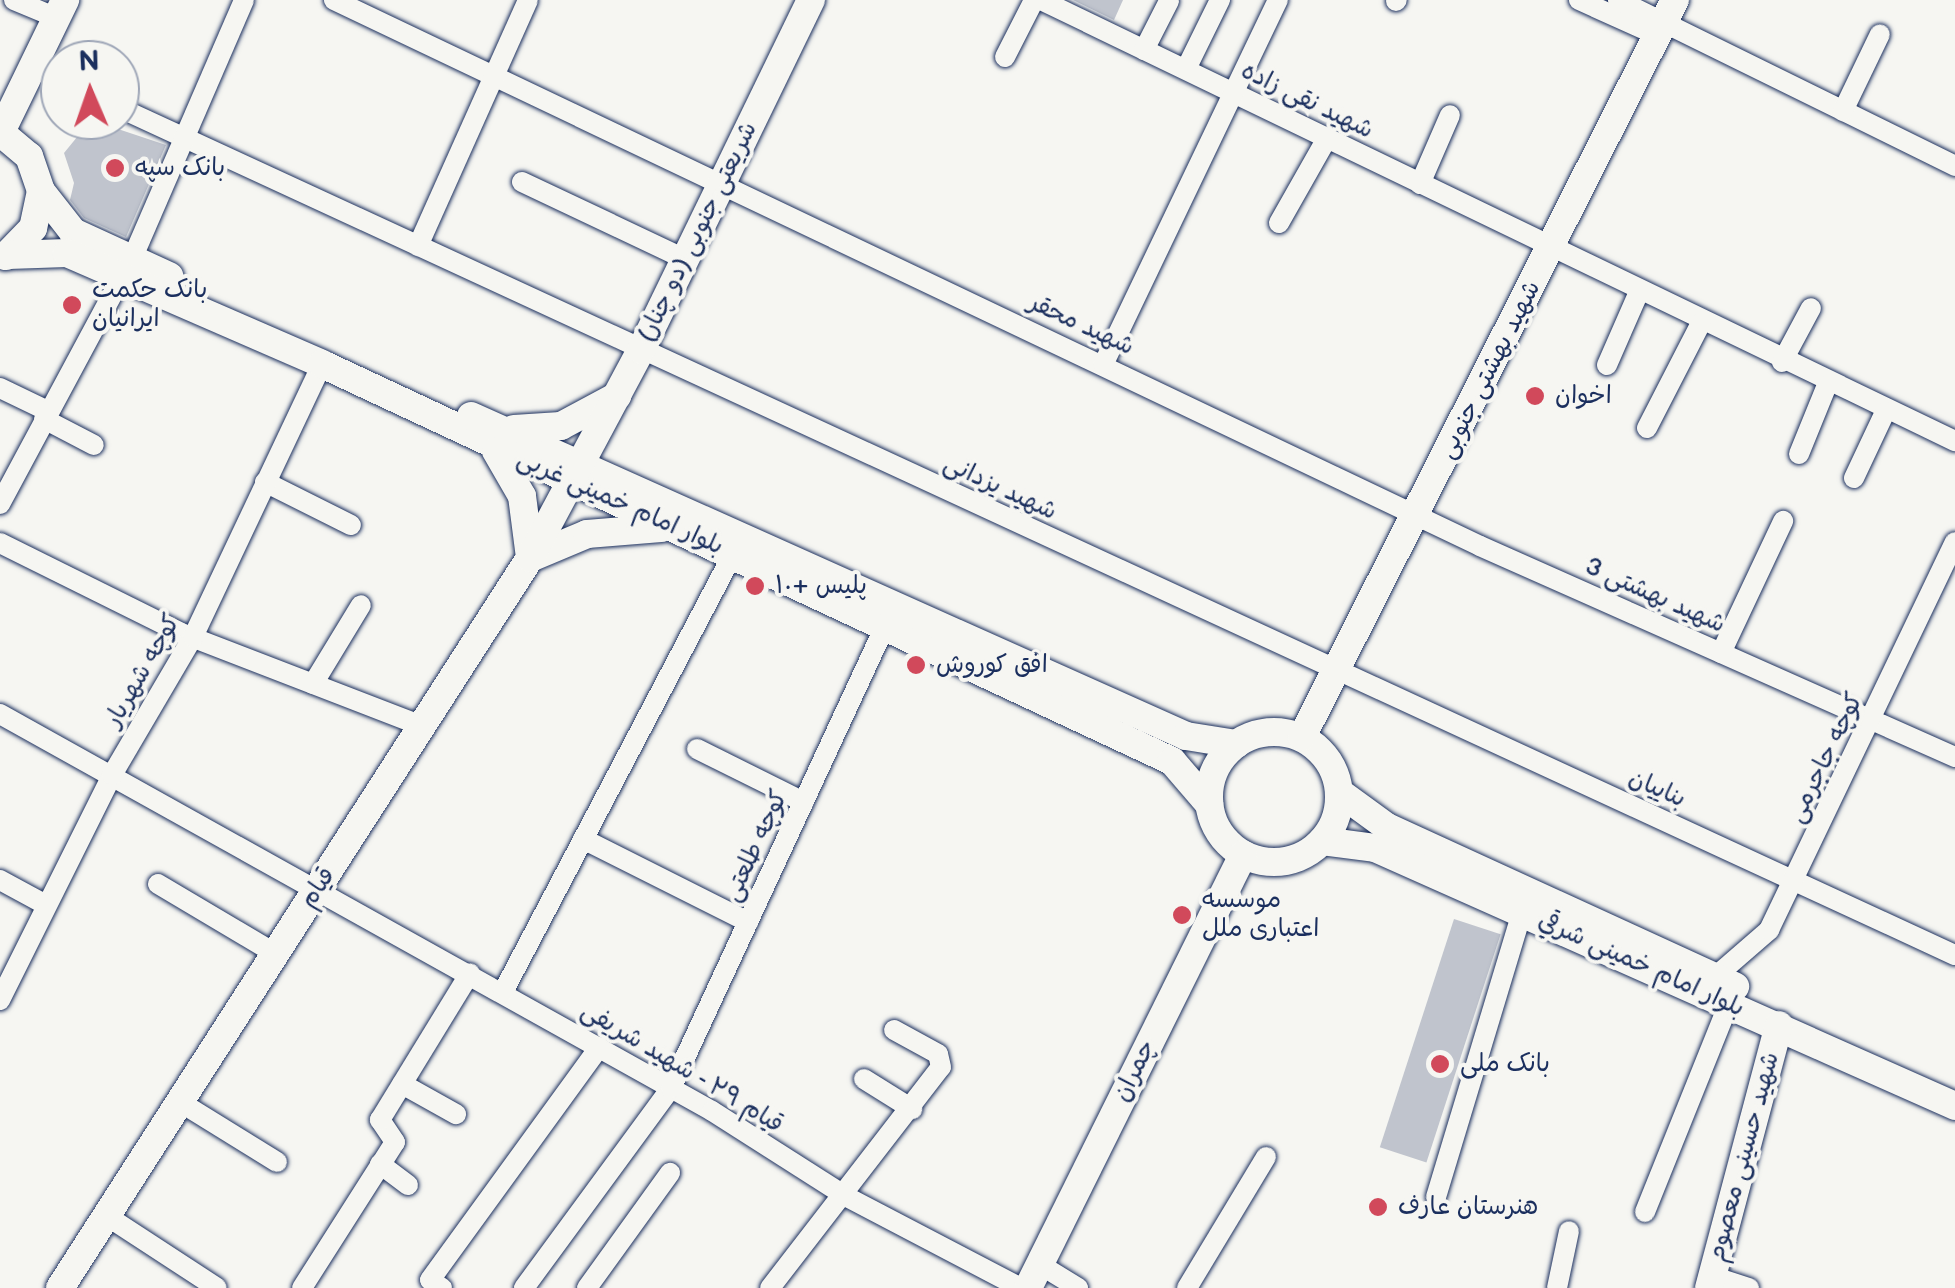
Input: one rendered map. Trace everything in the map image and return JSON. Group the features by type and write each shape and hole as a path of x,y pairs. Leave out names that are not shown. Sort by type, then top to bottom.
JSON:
{"main road":[{"name":"شریعتی جنوبی (دو چنار)","path":"578,474 811,0"},
{"path":"0,132 61,9"},
{"name":"شهید بهشتی جنوبی","path":"1302,738 1665,19"},
{"name":"بلوار امام خمینی غربی","path":"0,132 29,156 41,191 73,232 127,268 322,364 1186,736 1236,744"},
{"path":"4,257 33,228 41,191"},
{"name":"بلوار امام خمینی غربی","path":"4,257 47,249 127,268 494,437"},
{"path":"618,395 561,426 494,437 522,496 530,558 587,534 678,529"},
{"name":"بلوار امام خمینی غربی","path":"578,474 678,529 1172,761 1209,804"},
{"name":"قیام","path":"66,1286 107,1216 530,558 578,474"},
{"path":"1268,732 1302,738 1328,760 1340,792 1322,841 1284,861 1243,854 1226,841 1209,804 1214,770 1236,744 1268,732"},
{"name":"بلوار امام خمینی شرقي","path":"1340,792 1387,827 1955,1086"},
{"name":"بلوار امام خمینی شرقي","path":"1322,841 1374,848 1955,1106"},
{"name":"چمران","path":"1029,1280 1243,854"},
{"name":"شهید حسینی معصوم","path":"1711,1282 1779,1025"}],"street":[{"path":"14,0 61,9"},
{"path":"0,504 127,268 181,136 244,0"},
{"name":"شهید محقر","path":"334,0 1418,512"},
{"path":"418,246 528,0"},
{"path":"1005,58 1037,0"},
{"name":"شهید نقی زاده","path":"1037,0 1232,91 1638,294 1886,412 1955,440"},
{"path":"1186,69 1220,0"},
{"path":"1104,363 1278,0"},
{"path":"1578,0 1665,19"},
{"path":"1618,0 1665,19 1955,166"},
{"path":"1144,50 1169,2"},
{"path":"1844,111 1880,34"},
{"path":"33,67 40,70"},
{"path":"1420,184 1450,115"},
{"name":"شهید یزدانی","path":"140,117 1337,672"},
{"path":"1279,223 1327,138"},
{"path":"522,182 685,259"},
{"path":"1607,365 1638,294"},
{"path":"1782,362 1811,308"},
{"path":"1647,428 1701,324"},
{"name":"کوچه شهریار","path":"0,1000 112,775 193,637 322,364"},
{"path":"1800,454 1828,385"},
{"path":"0,388 94,445"},
{"path":"1854,478 1886,412"},
{"path":"265,482 351,525"},
{"name":"شهید بهشتی 3","path":"1418,512 1955,757"},
{"path":"1721,653 1783,521"},
{"path":"0,542 193,637 422,726"},
{"name":"کوچه جاجرمی","path":"1715,976 1769,930 1874,721 1955,542"},
{"path":"503,992 733,553"},
{"path":"313,684 361,605"},
{"name":"کوچه طلعتی","path":"524,1288 671,1088 886,624"},
{"name":"بناییان","path":"1337,672 1795,878 1955,955"},
{"name":"قیام ۲۹ - شهید شریفی","path":"0,714 470,973 671,1088 847,1198 1029,1280 1078,1288"},
{"path":"697,750 804,802"},
{"path":"583,839 748,922"},
{"path":"0,880 46,906"},
{"path":"158,884 276,954"},
{"path":"1436,1196 1522,913"},
{"path":"302,1288 395,1142 380,1120 470,973"},
{"path":"1644,1212 1729,1004"},
{"path":"770,1288 847,1198 912,1109 940,1058 894,1030"},
{"path":"436,1284 599,1047"},
{"path":"864,1078 912,1109"},
{"path":"402,1084 456,1114"},
{"path":"180,1102 277,1162"},
{"path":"1187,1288 1266,1157"},
{"path":"380,1164 408,1184"},
{"path":"587,1288 670,1173"},
{"path":"107,1216 217,1288"},
{"path":"1557,1288 1569,1231"},
{"path":"1711,1282 1748,1288"}],"building":[{"path":"1073,0 1123,0 1114,20"},
{"name":"بانک سپه","path":"140,136 166,145 126,237 84,218 70,200 74,183 64,153 75,140 140,140"},
{"name":"بانک ملی","path":"1454,919 1501,934 1426,1162 1380,1147"}],"place":[{"name":"بانک سپه","path":"115,168"},
{"name":"بانک حکمت ایرانیان","path":"72,305"},
{"name":"اخوان","path":"1535,396"},
{"name":"پلیس +۱۰","path":"755,586"},
{"name":"افق کوروش","path":"916,665"},
{"name":"موسسه اعتباری ملل","path":"1182,915"},
{"name":"بانک ملی","path":"1440,1064"},
{"name":"هنرستان عارف","path":"1378,1207"}]}
